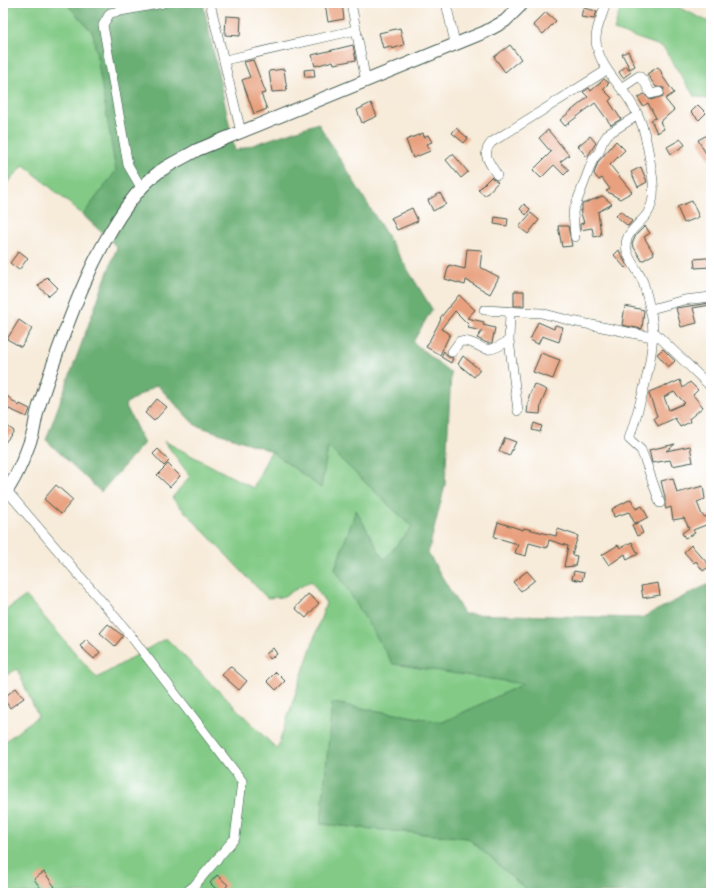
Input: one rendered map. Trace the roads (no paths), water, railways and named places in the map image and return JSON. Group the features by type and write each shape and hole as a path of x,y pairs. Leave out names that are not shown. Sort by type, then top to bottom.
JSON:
{"street":[{"path":"142,189 128,165 103,25 110,13 163,3"},
{"path":"210,3 225,60 241,132"},
{"path":"352,3 366,82"},
{"path":"446,3 456,43"},
{"path":"185,893 194,886 236,838 242,781 127,631 5,493 27,449 38,408 67,327 88,275 121,213 142,189 160,172 197,150 366,82 495,27 505,21 523,3"},
{"path":"606,3 596,38 596,47 607,70 621,88 638,115 650,161 654,188 647,214 630,233 626,241 626,249 643,282 651,309 652,334 651,356 643,392 629,439 641,450 646,460 660,503"},
{"path":"225,60 356,30"},
{"path":"497,175 486,154 487,147 607,70"},
{"path":"621,88 639,76 644,81 651,94 659,92"},
{"path":"574,236 573,212 593,159 600,152 602,143 608,134 638,115"},
{"path":"651,309 684,300 711,298"},
{"path":"484,310 510,313 541,313 572,321 652,334 711,387"},
{"path":"510,313 509,340 518,411"},
{"path":"452,352 460,341 466,341 480,348 492,350 509,340"}]}
